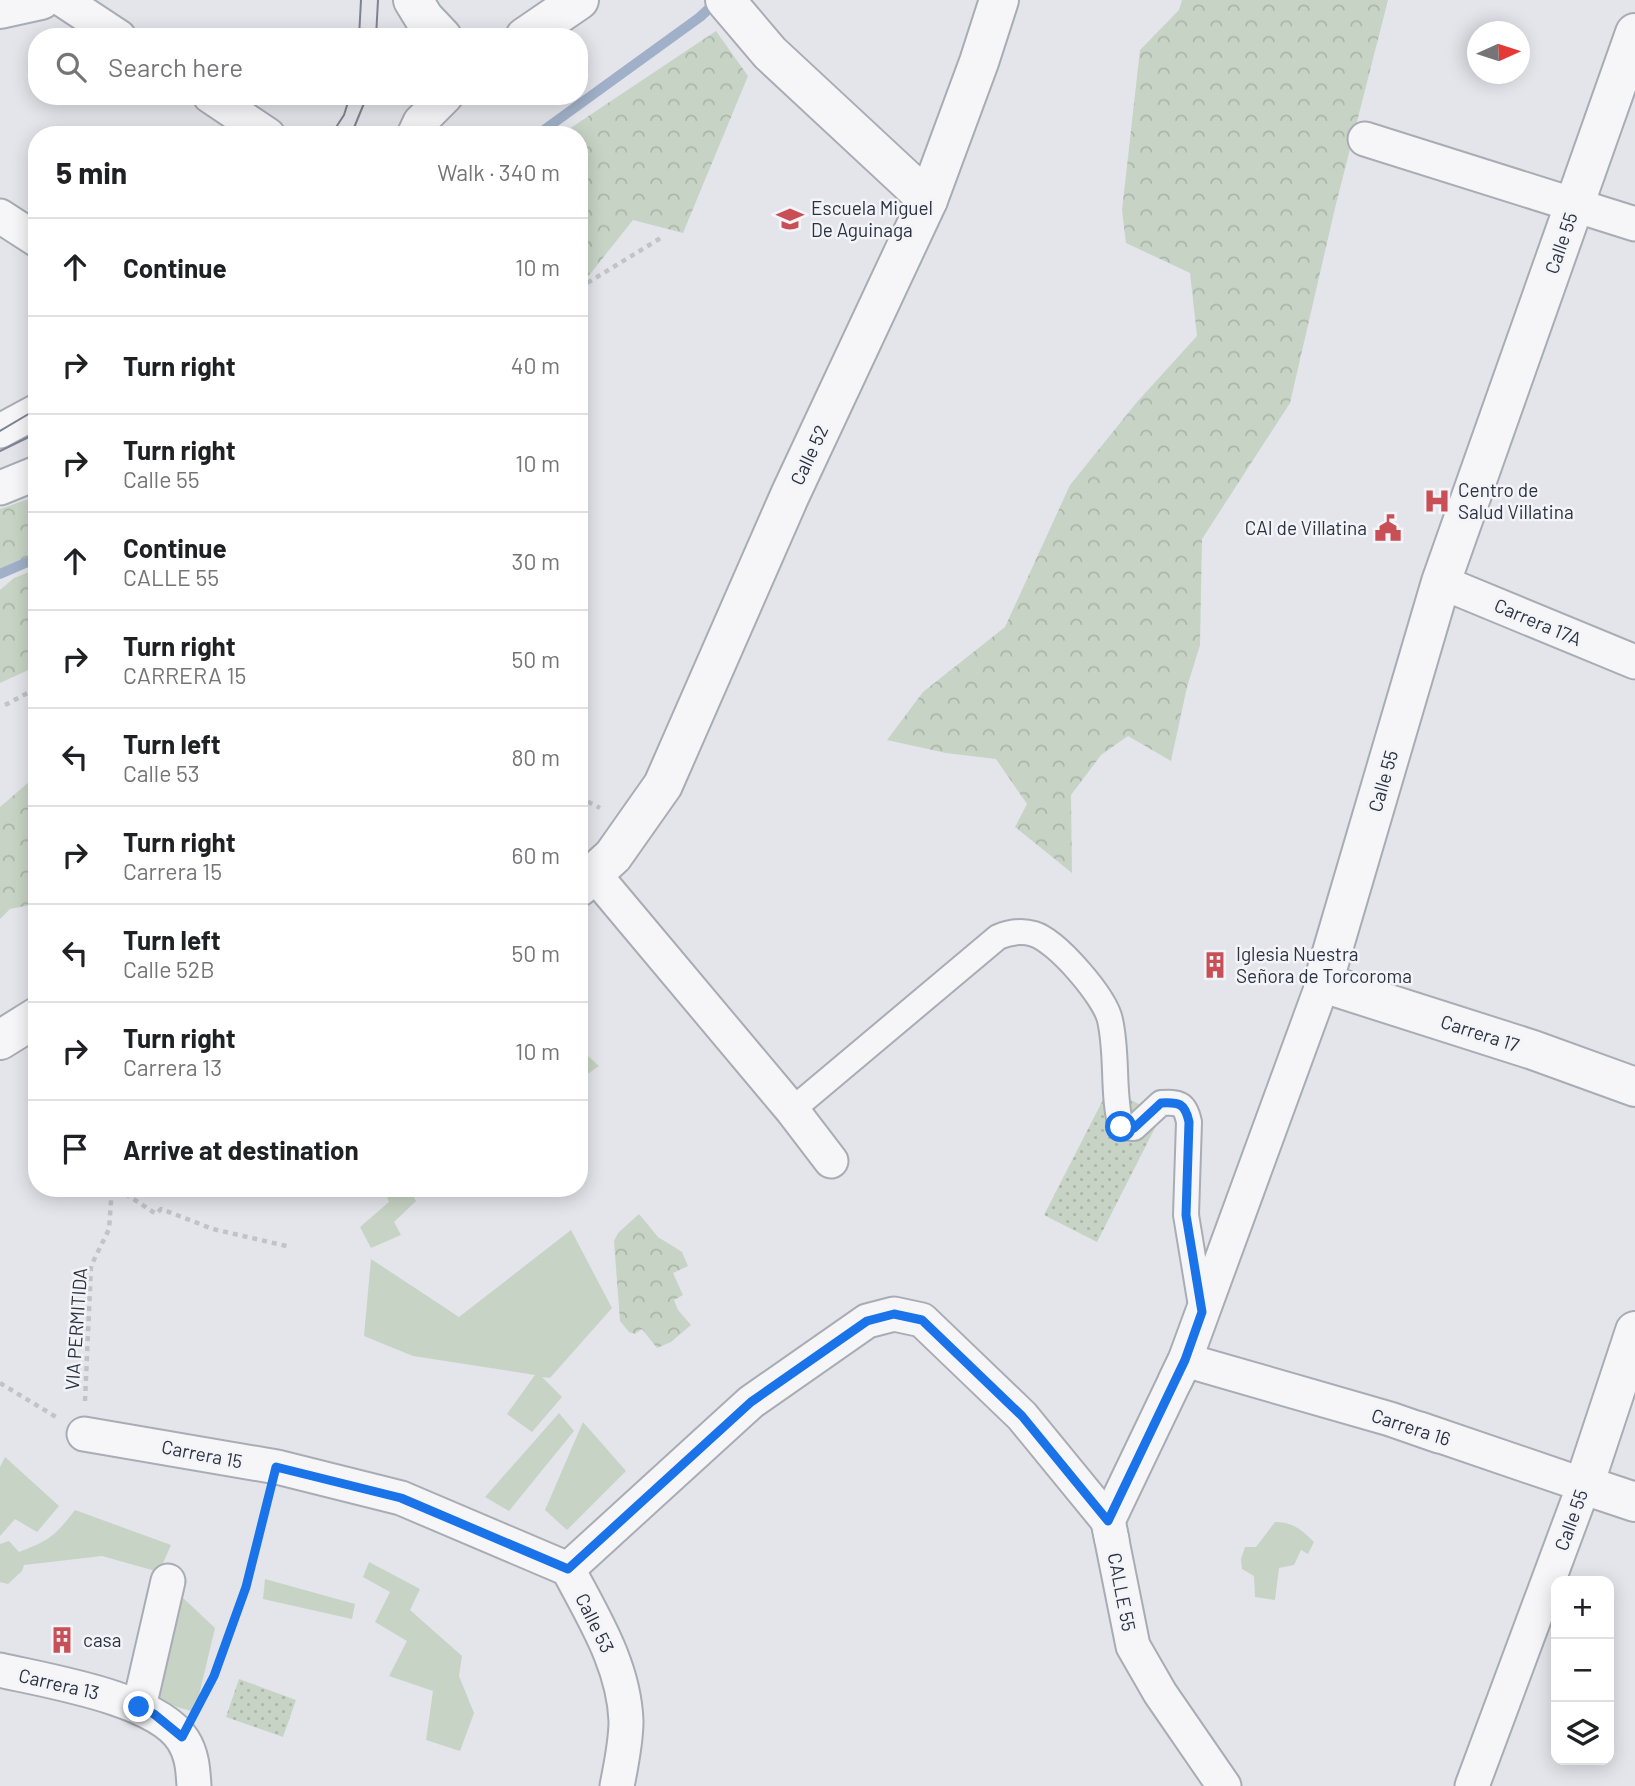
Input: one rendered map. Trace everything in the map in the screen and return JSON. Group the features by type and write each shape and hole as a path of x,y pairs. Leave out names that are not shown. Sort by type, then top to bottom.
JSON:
{"street":[{"path":"0,9 41,0"},
{"path":"63,0 105,28"},
{"path":"413,0 433,28"},
{"path":"538,28 579,0"},
{"name":"Calle 52","path":"588,880 612,856 663,785 790,495 928,200 999,0"},
{"path":"731,8 769,53 928,200"},
{"name":"Calle 55","path":"1185,1360 1323,983 1441,582 1635,33"},
{"path":"223,105 255,126"},
{"path":"419,126 437,105"},
{"path":"1365,139 1635,224"},
{"path":"0,216 28,234"},
{"path":"0,431 28,416"},
{"path":"0,488 28,477"},
{"name":"Carrera 17A","path":"1441,582 1635,662"},
{"path":"588,882 792,1110 831,1161"},
{"path":"792,1110 998,937 1013,931 1034,934 1053,944 1100,999 1110,1019 1121,1127 1134,1128 1161,1103 1180,1104 1187,1110 1189,1122 1186,1215 1202,1312"},
{"name":"Carrera 17","path":"1323,983 1533,1050 1635,1087"},
{"path":"0,1040 28,1023"},
{"name":"Calle 53","path":"617,1786 626,1722 622,1686 608,1644 568,1569 751,1402 867,1321 894,1314 922,1320 1022,1416 1108,1521"},
{"name":"Calle 55","path":"1472,1786 1584,1485 1635,1331"},
{"path":"1108,1521 1185,1360"},
{"name":"Carrera 16","path":"1185,1360 1390,1419 1635,1502"},
{"name":"Carrera 15","path":"84,1434 276,1467 401,1498 568,1569"},
{"name":"CALLE 55","path":"1108,1521 1133,1646 1160,1693 1224,1786"},
{"path":"139,1707 168,1581"},
{"name":"Carrera 13","path":"0,1670 120,1699 154,1714 182,1737"},
{"path":"182,1737 192,1756 194,1786"}],"path":[{"path":"588,282 664,236"},
{"path":"5,705 28,693"},
{"name":"VIA PERMITIDA","path":"84,1434 91,1266 109,1229 113,1197"},
{"path":"129,1197 156,1214 161,1209 213,1229 292,1247"},
{"path":"0,1383 84,1434"},
{"path":"182,1737 214,1676 246,1587 276,1467"}],"green space":[{"path":"1182,0 1388,0 1335,208 1290,403 1202,539 1200,645 1187,687 1171,761 1128,736 1101,755 1071,795 1072,873 1015,827 1027,804 996,759 946,753 887,740 923,692 1005,627 1070,485 1137,402 1197,336 1190,273 1126,243 1122,210 1140,50 1179,10"},
{"path":"716,31 748,76 683,233 633,220 588,277 588,126 574,126"},
{"path":"28,499 28,559 0,570 0,509"},
{"path":"28,573 28,670 0,683 0,590 14,578"},
{"path":"28,783 28,905 10,909 0,919 0,807"},
{"path":"588,1056 599,1066 588,1074"},
{"path":"1109,1088 1161,1116 1097,1242 1044,1215"},
{"path":"387,1197 414,1197 416,1201 394,1222 401,1235 371,1248 360,1227 389,1202"},
{"path":"639,1214 658,1237 682,1252 688,1266 673,1273 683,1295 674,1300 678,1310 691,1325 671,1342 657,1348 642,1329 635,1334 629,1332 620,1321 614,1241 618,1233"},
{"path":"571,1230 612,1308 550,1378 542,1377 562,1397 532,1432 507,1414 535,1375 413,1356 364,1336 371,1259 459,1317"},
{"path":"559,1413 574,1431 509,1511 485,1497"},
{"path":"583,1422 626,1471 567,1530 545,1510"},
{"path":"5,1457 59,1506 37,1532 15,1519 0,1536 0,1467"},
{"path":"75,1510 171,1545 159,1572 102,1556 24,1565 22,1571 8,1584 0,1582 0,1544 9,1541 19,1552 38,1544 57,1532"},
{"path":"1275,1522 1287,1523 1297,1528 1314,1542 1308,1554 1301,1550 1294,1565 1279,1568 1275,1600 1255,1597 1254,1576 1242,1569 1241,1559 1245,1547 1256,1547"},
{"path":"369,1562 420,1589 410,1610 462,1656 459,1676 474,1713 460,1751 426,1740 433,1691 389,1676 407,1641 375,1622 390,1592 363,1577"},
{"path":"265,1579 355,1604 352,1619 263,1599"},
{"path":"182,1597 215,1628 195,1712 152,1700"},
{"path":"239,1679 296,1700 283,1737 226,1717"}],"waterway":[{"path":"588,98 700,17 717,1"},
{"path":"549,126 578,105"},
{"path":"0,574 28,562"}],"tram line":[{"path":"359,28 361,0"},
{"path":"376,28 378,0"},
{"path":"337,126 347,105"},
{"path":"355,126 363,105"},
{"path":"0,431 28,414"},
{"path":"0,451 28,437"}],"place":[{"name":"Escuela Miguel De Aguinaga","path":"790,219"},
{"name":"Centro de Salud Villatina","path":"1437,501"},
{"name":"CAI de Villatina","path":"1388,528"},
{"name":"Iglesia Nuestra Señora de Torcoroma","path":"1215,965"},
{"name":"casa","path":"62,1640"}],"route":[{"path":"139,1707 154,1714 182,1737 214,1676 246,1587 276,1467 401,1498 568,1569 751,1402 867,1321 894,1314 922,1320 1022,1416 1108,1521 1185,1360 1202,1312 1186,1215 1189,1122 1187,1110 1180,1104 1161,1103 1134,1128 1121,1127"}]}
